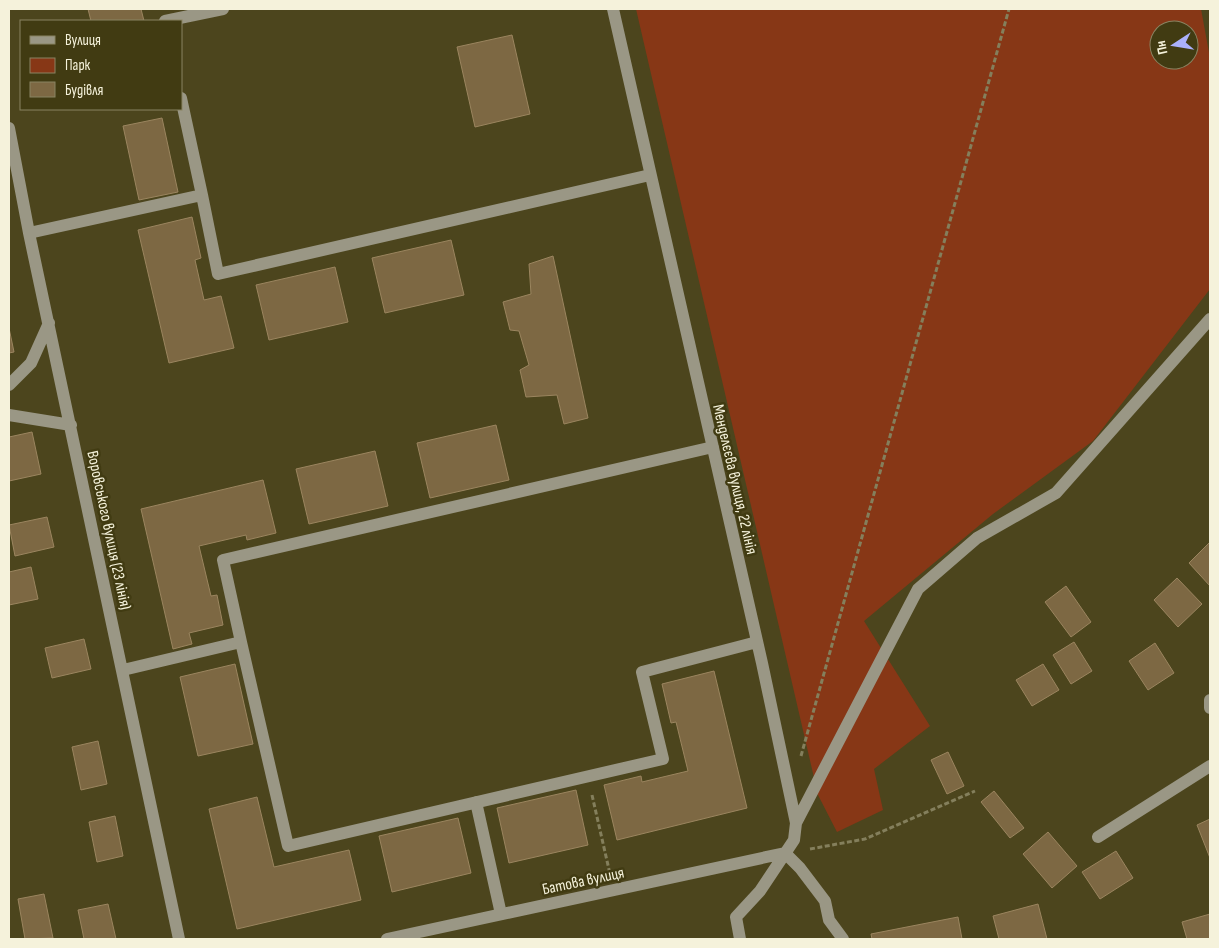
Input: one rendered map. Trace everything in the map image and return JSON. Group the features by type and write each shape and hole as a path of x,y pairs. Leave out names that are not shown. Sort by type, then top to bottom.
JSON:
{"street":[{"path":"170,20 223,9"},
{"name":"Менделєєва вулиця, 22 лінія","path":"613,9 757,642 796,823 794,840 760,892 736,917 740,939"},
{"path":"182,103 218,274 650,175"},
{"name":"Воровського вулиця (23 лiнiя)","path":"9,128 29,233 179,939"},
{"path":"29,233 202,195"},
{"path":"796,823 918,589 977,538 1056,493 1210,319"},
{"path":"9,384 31,363 49,323"},
{"path":"9,415 71,426"},
{"path":"713,447 224,560 288,846 663,760 642,672 757,642"},
{"path":"123,670 241,642"},
{"path":"1210,700 1210,708"},
{"path":"1098,837 1210,766"},
{"path":"476,802 501,914"},
{"path":"785,853 800,868 824,901 829,920 843,939"},
{"name":"Батова вулиця","path":"388,939 785,853"}],"path":[{"path":"790,793 1009,9"},
{"path":"588,777 614,890"},
{"path":"785,853 865,839 975,791"}],"green space":[{"path":"636,9 1201,9 1210,58 1210,289 1093,441 993,514 864,621 930,726 874,769 883,810 837,832 818,795"}],"building":[{"path":"88,9 141,9 144,20 91,20"},
{"path":"512,35 530,114 475,127 457,47"},
{"path":"162,118 178,192 139,200 123,126"},
{"path":"192,217 201,258 195,260 204,300 221,296 234,348 169,363 138,230"},
{"path":"451,240 464,295 385,313 372,258"},
{"path":"553,256 588,418 564,424 557,395 526,397 520,370 529,365 519,331 510,330 503,302 531,294 529,264"},
{"path":"335,267 348,322 269,340 256,285"},
{"path":"9,328 14,352 9,353"},
{"path":"496,425 509,480 430,498 417,443"},
{"path":"32,432 41,474 9,481 9,437"},
{"path":"375,451 388,506 309,524 296,469"},
{"path":"263,480 276,533 247,540 246,535 199,546 211,596 217,595 223,625 189,633 192,644 173,649 141,509"},
{"path":"47,517 54,547 15,556 9,525"},
{"path":"1210,542 1210,586 1189,563"},
{"path":"31,567 38,599 9,605 9,572"},
{"path":"1177,578 1202,604 1178,627 1154,600"},
{"path":"1066,586 1091,622 1071,637 1045,602"},
{"path":"84,639 91,669 52,678 45,648"},
{"path":"1074,642 1092,671 1071,684 1053,655"},
{"path":"1155,643 1174,673 1148,690 1129,661"},
{"path":"235,664 253,744 198,756 180,677"},
{"path":"1043,664 1059,690 1032,706 1016,680"},
{"path":"714,671 747,808 617,840 604,785 641,776 642,782 688,771 676,722 671,723 662,684"},
{"path":"98,741 107,784 81,790 72,747"},
{"path":"948,752 964,786 947,794 931,760"},
{"path":"576,790 588,845 509,863 497,808"},
{"path":"994,791 1024,828 1010,838 981,802"},
{"path":"257,797 274,867 349,850 361,900 237,929 209,809"},
{"path":"115,816 123,856 97,862 89,822"},
{"path":"458,818 471,873 392,892 379,836"},
{"path":"1210,819 1210,858 1197,825"},
{"path":"1048,832 1077,866 1052,888 1023,854"},
{"path":"1116,851 1133,878 1100,899 1082,872"},
{"path":"44,894 53,938 25,939 18,899"},
{"path":"108,904 116,939 84,939 78,910"},
{"path":"1038,904 1047,939 999,939 993,916"},
{"path":"1210,914 1210,939 1187,939 1182,922"},
{"path":"958,917 962,939 872,939 871,934"}]}
